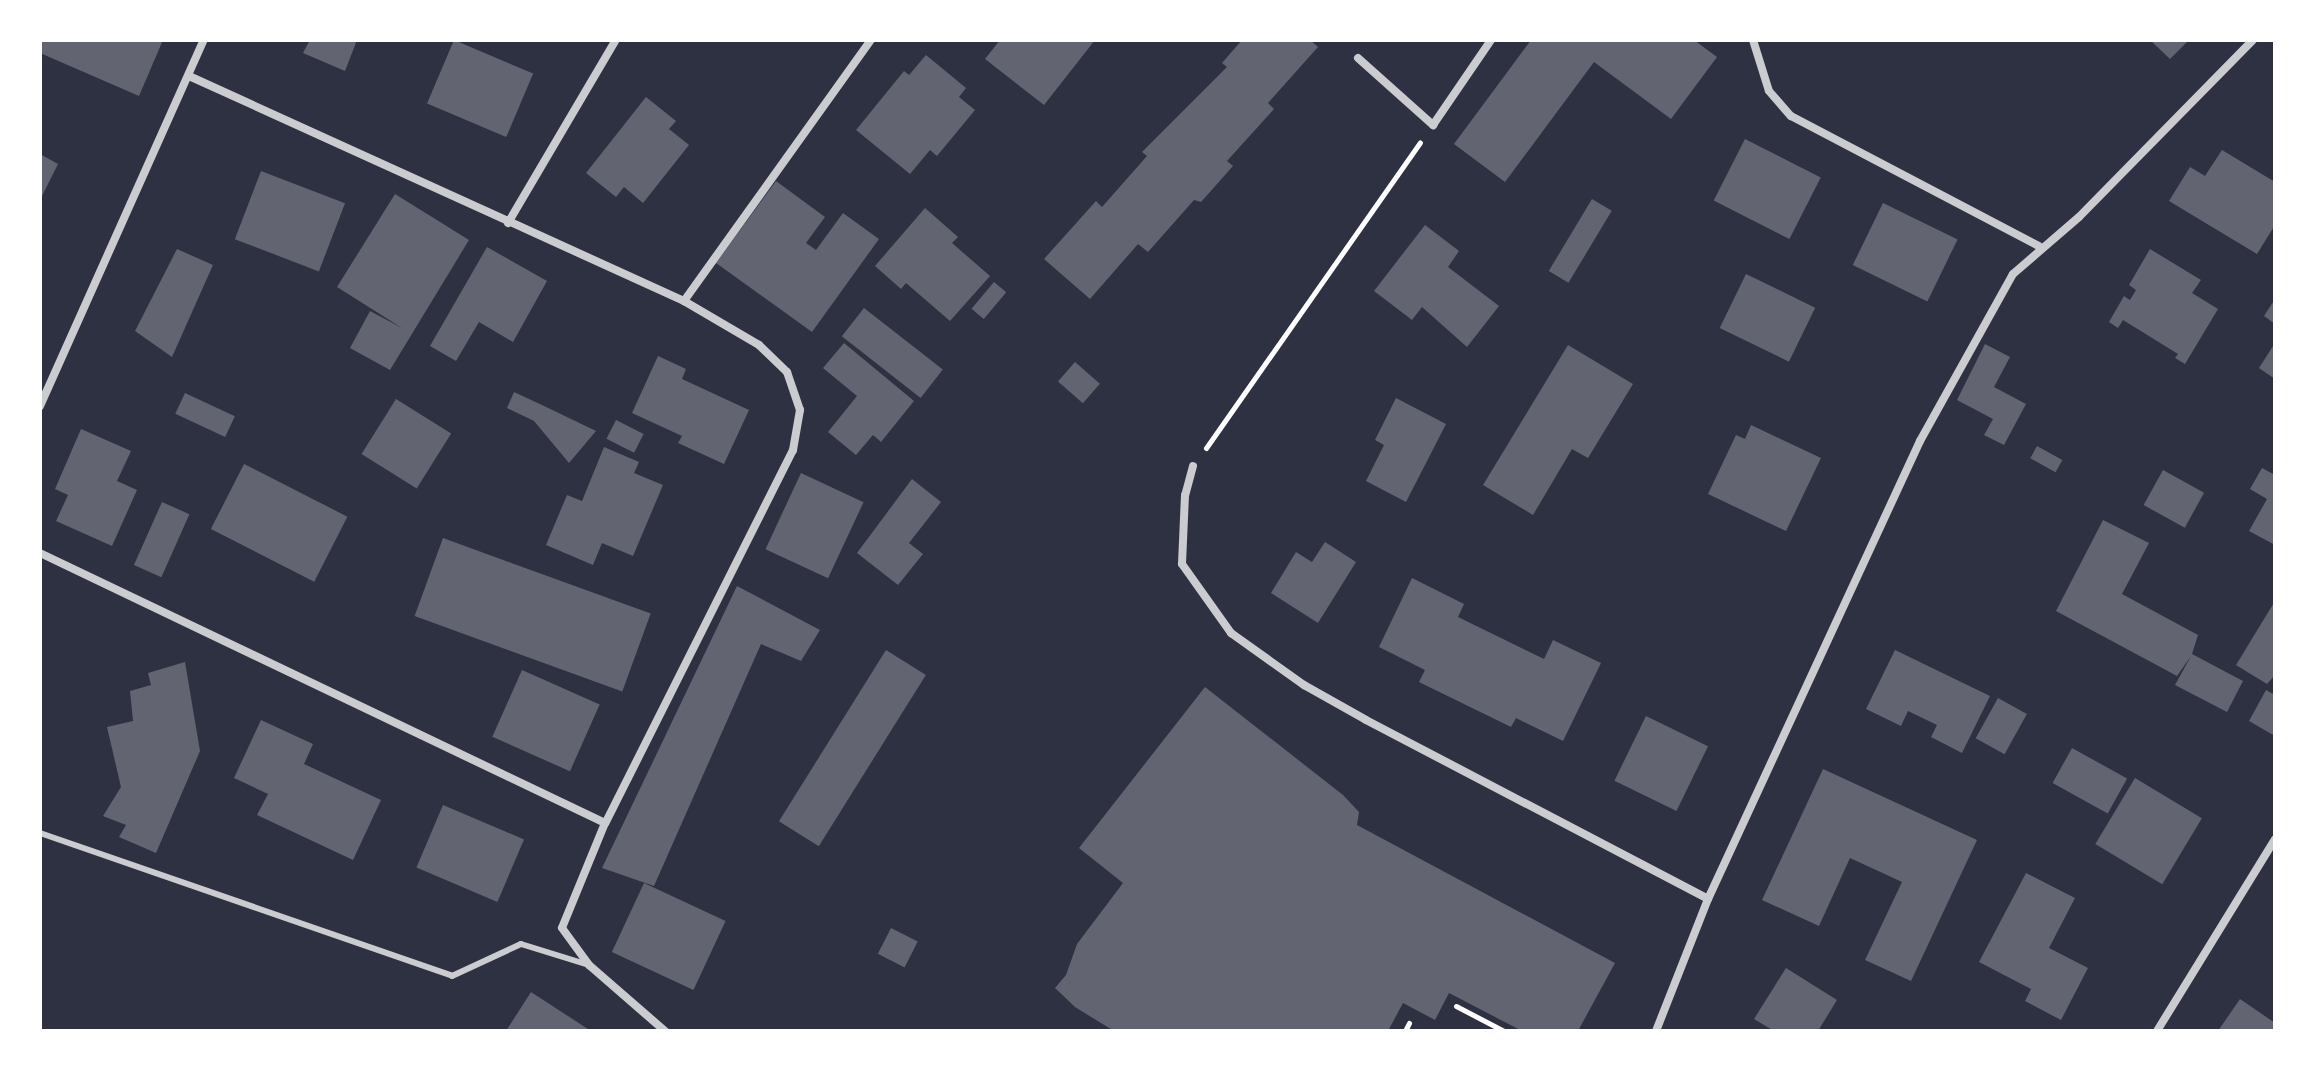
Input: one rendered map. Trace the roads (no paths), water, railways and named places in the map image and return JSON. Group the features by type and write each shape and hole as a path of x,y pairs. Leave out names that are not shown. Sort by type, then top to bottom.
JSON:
{"street":[{"path":"40,406 204,40"},
{"path":"508,223 616,40"},
{"path":"684,301 871,40"},
{"path":"1358,58 1433,125 1491,40"},
{"path":"1753,40 1769,91 1791,116 2039,246"},
{"path":"1656,1031 1708,899 1920,441 2013,274 2039,246 2079,217 2253,40"},
{"path":"189,76 684,301 759,345 787,372 800,410 793,450 605,823 562,928 589,965 665,1031"},
{"path":"1193,466 1185,495 1182,564 1231,633 1304,685 1366,720 1708,899"},
{"path":"40,553 605,823"},
{"path":"2157,1031 2275,839"}],"lane":[{"path":"40,833 452,976 521,944 589,965"}]}
